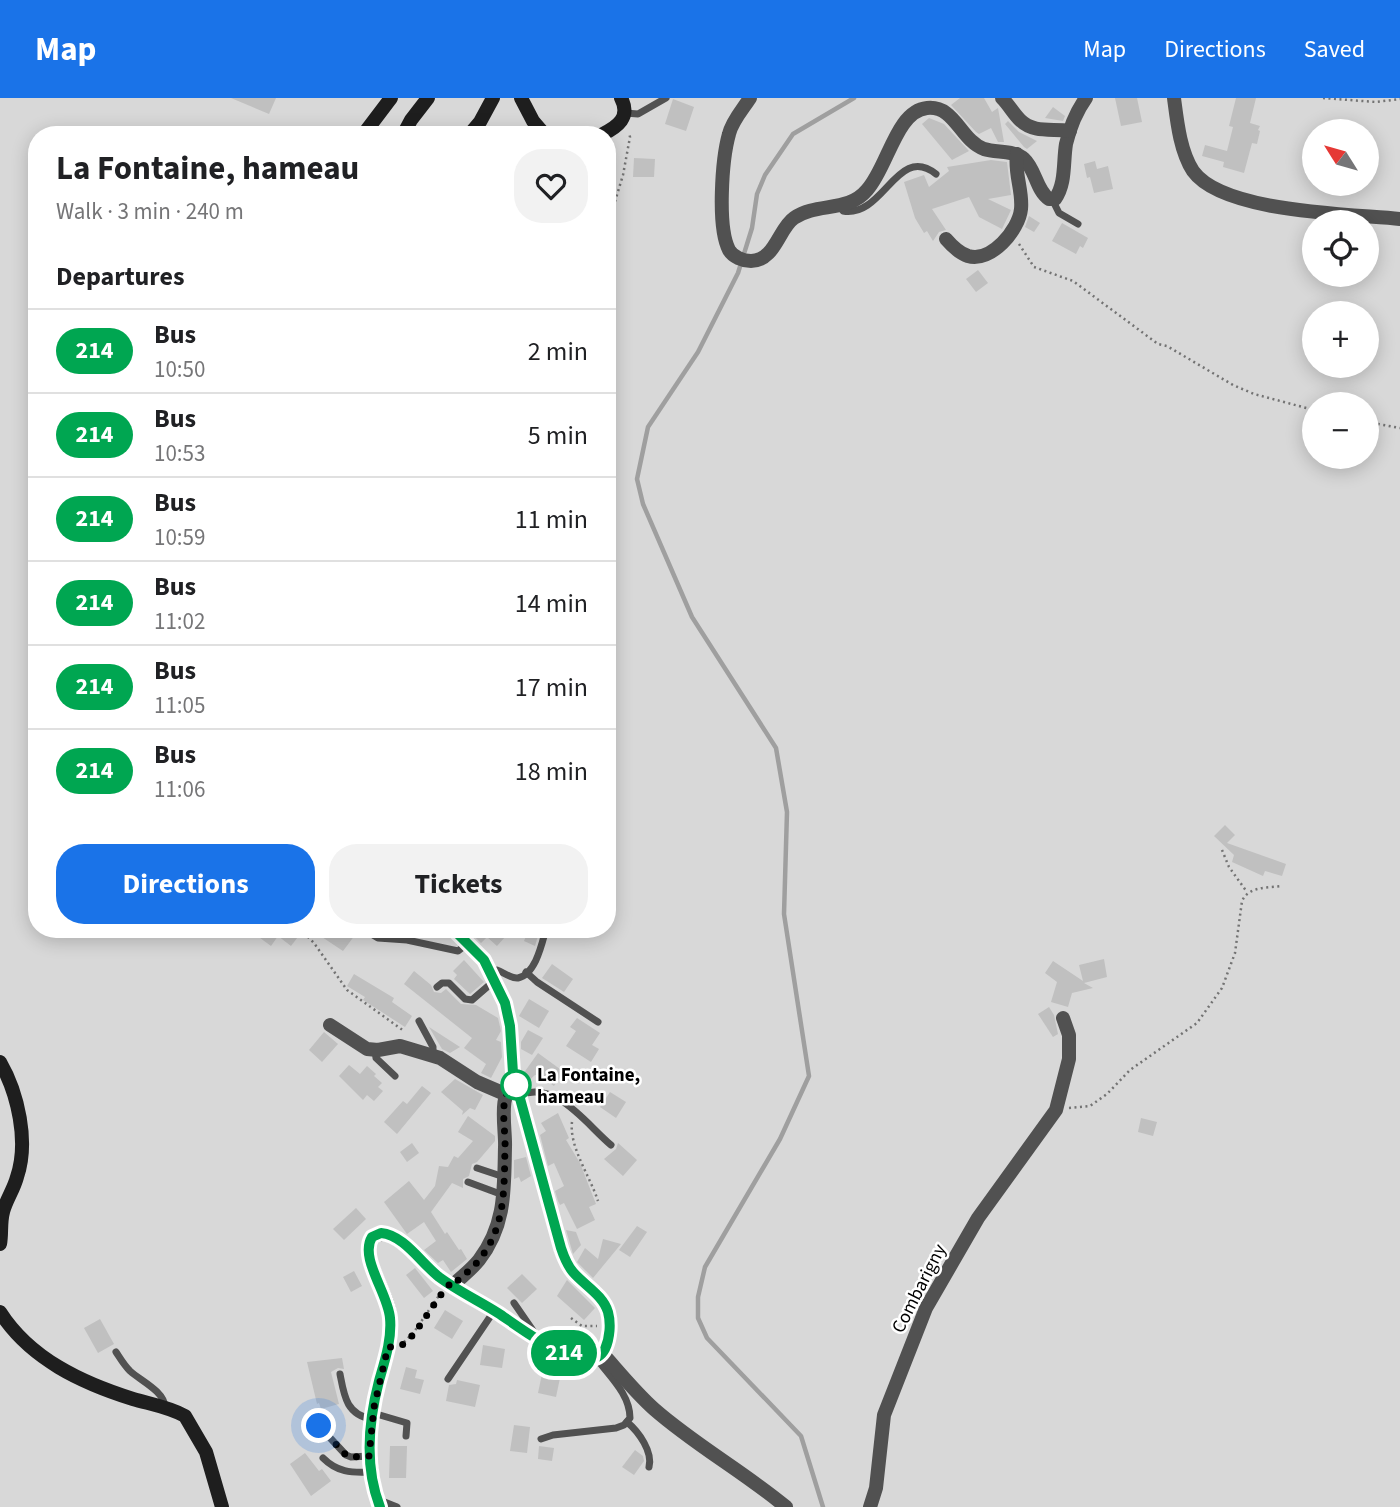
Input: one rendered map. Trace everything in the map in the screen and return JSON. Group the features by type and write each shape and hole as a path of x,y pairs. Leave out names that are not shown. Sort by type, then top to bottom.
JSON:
{"street":[{"path":"370,126 391,98"},
{"path":"408,126 428,98"},
{"path":"476,126 493,98"},
{"path":"521,98 537,126"},
{"path":"616,126 624,116 621,98"},
{"path":"750,98 730,130 723,171 725,238 731,253 743,260 759,260 774,248 793,219 807,212 858,199 868,190 881,170 908,115 920,109 936,108 947,112 976,145 992,151 1017,154 1028,164 1043,194 1052,200 1060,190 1070,131 1086,98"},
{"path":"1002,98 1020,120 1030,127 1070,131"},
{"path":"1174,98 1187,159 1201,179 1214,188 1307,212 1400,219"},
{"path":"946,239 964,254 975,257 993,249 1008,236 1021,208 1017,154"},
{"path":"463,938 484,960 508,1014 512,1064 565,1260 606,1306 609,1328 607,1341 599,1356"},
{"name":"Combarigny","path":"870,1507 876,1488 884,1415 926,1308 978,1218 1056,1110 1069,1059 1069,1035 1063,1018"},
{"path":"330,1025 362,1046 375,1050 400,1046 439,1058 477,1082 505,1094"},
{"path":"0,1062 14,1088 21,1149 18,1176 3,1212 0,1244"},
{"path":"451,1285 478,1261 500,1223 504,1177 505,1094 508,1087 518,1089"},
{"path":"379,1505 370,1472 369,1456 372,1416 388,1347 390,1317 387,1300 370,1260 368,1247 372,1237 381,1233 396,1238 451,1285 533,1337 573,1357 599,1356 654,1409 713,1454 754,1480 786,1507"},
{"path":"0,1312 25,1340 62,1370 100,1387 181,1414 191,1424 211,1464 222,1507"}],"lane":[{"path":"624,116 638,114 666,98"},
{"path":"839,206 845,212 863,209 908,168 926,167 936,174"},
{"path":"1052,200 1059,213 1078,224"},
{"path":"378,938 407,940 458,951 468,943"},
{"path":"437,987 442,983 449,983 465,999 471,1000 497,970 519,978 535,961 543,938"},
{"path":"526,972 598,1022"},
{"path":"419,1021 433,1051"},
{"path":"375,1050 376,1058 395,1076"},
{"path":"518,1089 548,1093 561,1101 611,1145"},
{"path":"477,1168 504,1177"},
{"path":"468,1182 503,1195"},
{"path":"514,1304 534,1332 533,1337"},
{"path":"448,1379 494,1311"},
{"path":"116,1352 132,1373 161,1396 165,1409"},
{"path":"541,1439 553,1435 615,1428 627,1422 630,1416 627,1402 599,1356"},
{"path":"340,1374 347,1405 357,1415 407,1423 407,1436"},
{"path":"627,1422 638,1433 649,1454 649,1467"},
{"path":"319,1426 346,1455 369,1456"},
{"path":"323,1458 335,1469 370,1472"},
{"path":"379,1505 382,1501 397,1507"}],"path":[{"path":"1323,98 1376,102 1400,99"},
{"path":"616,194 631,137 624,116"},
{"path":"1008,236 1019,244 1034,267 1073,281 1158,344 1167,346 1233,385 1254,394 1302,407"},
{"path":"1379,424 1400,428"},
{"path":"1222,850 1229,867 1247,893"},
{"path":"1056,1110 1090,1106 1107,1094 1130,1070 1197,1023 1222,988 1235,953 1242,901 1250,891 1282,886"},
{"path":"309,938 346,990 404,1031"},
{"path":"561,1101 573,1123 571,1129 575,1144 598,1201"},
{"path":"388,1347 400,1346 414,1332 442,1291 451,1285"},
{"path":"571,1318 583,1326 609,1328"}],"shaded area":[{"path":"0,98 1400,98 1400,1507 0,1507"}],"building":[{"path":"231,98 276,98 269,114"},
{"path":"960,98 984,98 992,112 998,108 1004,142 998,142 991,128 979,134 976,132 951,105"},
{"path":"1115,98 1137,98 1142,122 1121,126"},
{"path":"1236,98 1256,98 1250,123 1260,126 1257,144 1252,143 1244,173 1223,167 1224,162 1202,156 1205,145 1227,151 1233,127 1229,126"},
{"path":"673,99 694,107 686,131 665,124"},
{"path":"1053,107 1065,116 1063,121 1045,118"},
{"path":"929,118 944,124 969,151 952,160 922,124"},
{"path":"1008,121 1019,132 1037,141 1027,149 1024,147 1005,124"},
{"path":"634,158 655,159 654,177 633,177"},
{"path":"991,160 1007,162 1011,195 988,199 1011,210 1002,229 979,217 969,197 932,209 946,230 939,232 933,241 927,231 924,233 915,218 904,182 924,175 929,187 949,171 947,167"},
{"path":"1095,161 1097,169 1108,166 1113,189 1094,193 1084,164"},
{"path":"1029,216 1040,223 1034,232 1025,227"},
{"path":"1062,223 1088,238 1076,254 1052,241"},
{"path":"978,270 988,283 976,292 966,279"},
{"path":"1225,825 1235,835 1227,843 1286,864 1282,876 1265,871 1263,876 1232,862 1234,855 1214,836"},
{"path":"260,938 277,938 271,946"},
{"path":"281,938 297,938 291,946"},
{"path":"324,938 353,938 343,951"},
{"path":"488,938 504,938 497,946"},
{"path":"525,938 537,938 535,946 524,941"},
{"path":"1104,959 1107,977 1084,983 1093,988 1072,993 1068,1007 1051,1002 1057,982 1045,973 1053,961 1083,981 1079,965"},
{"path":"464,960 484,982 470,994 454,979 457,975 453,971"},
{"path":"552,964 573,979 564,992 542,978"},
{"path":"414,971 431,985 434,992 441,993 446,989 461,1004 476,1005 498,1018 501,1031 496,1040 501,1042 502,1057 491,1078 481,1073 486,1064 464,1048 472,1038 404,984"},
{"path":"354,974 394,998 392,1002 412,1016 405,1027 363,1000 365,997 347,986"},
{"path":"529,999 549,1011 539,1028 519,1016"},
{"path":"1049,1007 1054,1015 1058,1034 1053,1037 1038,1014"},
{"path":"577,1018 600,1033 592,1045 599,1049 591,1062 566,1046 576,1031 570,1027"},
{"path":"429,1027 460,1047 450,1053 442,1049"},
{"path":"528,1030 543,1038 532,1055 521,1049 521,1042"},
{"path":"324,1032 338,1044 322,1062 309,1050"},
{"path":"538,1053 564,1072 554,1086 538,1075 526,1083 523,1074"},
{"path":"349,1065 360,1074 367,1066 376,1074 374,1076 382,1083 378,1087 383,1091 374,1101 367,1095 363,1100 339,1076"},
{"path":"455,1079 483,1095 475,1110 470,1108 462,1115 463,1111 441,1092"},
{"path":"422,1086 431,1093 397,1134 384,1122 403,1101 407,1104"},
{"path":"610,1092 626,1102 616,1118 600,1107"},
{"path":"558,1113 569,1138 566,1140 580,1163 596,1204 589,1207 595,1220 577,1229 564,1203 560,1205 558,1201 555,1191 564,1186 554,1163 548,1166 540,1135 546,1131 541,1123"},
{"path":"468,1116 495,1136 495,1141 477,1162 472,1164 469,1176 463,1179 463,1188 452,1183 431,1212 445,1234 447,1232 467,1259 451,1272 443,1260 438,1263 424,1250 436,1241 424,1222 407,1234 384,1202 409,1181 424,1200 435,1186 439,1166 448,1167 454,1156 458,1158 473,1141 458,1132"},
{"path":"1141,1118 1157,1122 1153,1136 1138,1132"},
{"path":"412,1143 419,1153 407,1162 400,1152"},
{"path":"618,1143 637,1160 623,1176 604,1159 616,1149"},
{"path":"526,1157 531,1176 521,1182 519,1177 514,1179 514,1160"},
{"path":"356,1208 366,1219 344,1240 333,1229"},
{"path":"637,1226 647,1232 630,1257 619,1250"},
{"path":"566,1230 576,1232 581,1245 573,1254"},
{"path":"603,1239 621,1244 593,1278 577,1262 585,1248 598,1259"},
{"path":"415,1268 433,1291 424,1298 406,1275"},
{"path":"354,1271 362,1286 351,1292 343,1277"},
{"path":"522,1274 537,1289 522,1303 507,1288"},
{"path":"567,1280 595,1308 584,1320 557,1296"},
{"path":"445,1310 463,1321 452,1339 434,1328"},
{"path":"100,1319 114,1344 98,1353 84,1328"},
{"path":"483,1345 505,1349 502,1368 480,1365"},
{"path":"342,1358 344,1369 338,1368 331,1372 339,1404 321,1409 319,1403 317,1404 307,1362"},
{"path":"406,1367 417,1370 415,1378 424,1380 420,1394 400,1389"},
{"path":"542,1374 560,1378 556,1397 538,1393"},
{"path":"457,1380 480,1385 475,1407 446,1401 449,1385 456,1384"},
{"path":"514,1425 530,1427 527,1453 510,1451"},
{"path":"390,1446 407,1446 406,1478 389,1478"},
{"path":"539,1446 554,1448 552,1461 538,1459"},
{"path":"635,1450 643,1456 644,1461 634,1475 622,1467"},
{"path":"305,1453 331,1481 311,1496 290,1464"}],"waterway":[{"path":"823,1507 801,1436 707,1338 698,1318 698,1297 705,1267 780,1139 809,1076 784,914 787,812 776,748 692,617 643,504 637,479 648,427 698,352 738,273 752,228 757,194 765,175 793,134 854,98"}],"bus line":[{"name":"214","path":"380,1507 372,1480 369,1446 374,1407 389,1343 390,1317 387,1300 368,1253 372,1237 385,1233 396,1238 443,1280 537,1339 573,1357 594,1359 603,1352 608,1335 609,1318 606,1306 572,1271 561,1248 513,1073 510,1026 501,994 484,960 463,938"}],"place":[{"name":"La Fontaine, hameau","path":"516,1085"}],"route":[{"path":"319,1426 346,1455 369,1456 374,1407 388,1347 400,1346 414,1332 442,1291 450,1284 452,1286 482,1257 497,1231 502,1210 505,1158 504,1097 508,1087 516,1085"}]}
